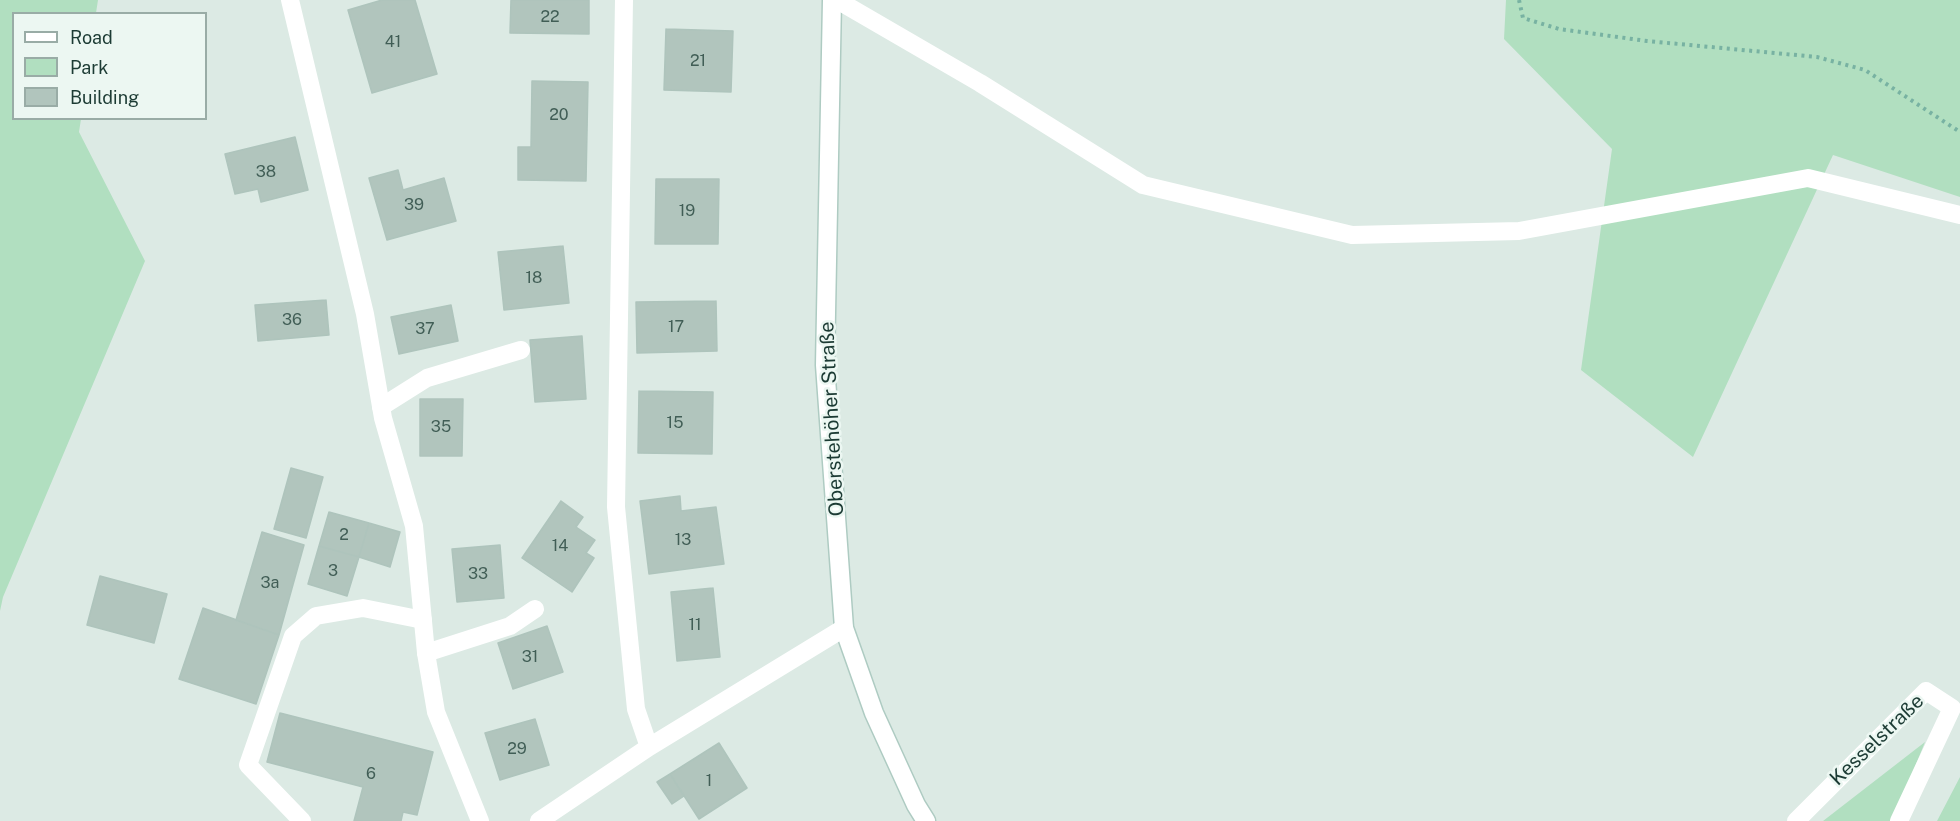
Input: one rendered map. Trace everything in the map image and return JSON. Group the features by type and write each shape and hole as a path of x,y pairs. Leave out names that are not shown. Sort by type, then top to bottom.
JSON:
{"street":[{"path":"290,0 365,314 381,406 414,526 426,653 436,712 480,821"},
{"path":"624,0 616,507 636,709 650,747"},
{"path":"835,0 980,82 1143,185 1352,235 1519,231 1808,178 1960,215"},
{"name":"Oberstehöher Straße","path":"835,0 825,365 844,628 874,712 916,805 926,821"},
{"path":"381,406 427,378 521,350"},
{"path":"302,821 249,765 293,636 316,616 363,608 423,620"},
{"path":"426,653 510,626 535,609"},
{"path":"539,821 650,747 844,628"},
{"name":"Kesselstraße","path":"1796,821 1926,691 1956,702 1899,821"}],"path":[{"path":"1519,0 1524,18 1559,29 1647,41 1817,57 1865,70 1960,132"}],"green space":[{"path":"0,0 98,0 96,12 12,12 12,120 81,120 79,132 145,261 3,597 0,611"},
{"path":"1506,0 1960,0 1960,197 1833,155 1693,457 1581,370 1612,149 1504,39"},
{"path":"1925,742 1893,821 1823,821"},
{"path":"1960,777 1960,821 1937,821"}],"building":[{"path":"382,0 415,0 437,74 372,93 348,10"},
{"path":"511,0 589,0 589,34 510,33"},
{"path":"666,29 733,31 731,92 664,90"},
{"path":"532,81 588,82 586,181 518,180 518,147 531,147"},
{"path":"295,137 308,190 261,202 258,189 235,194 225,154"},
{"path":"398,170 403,190 444,178 456,221 387,240 369,178"},
{"path":"656,179 719,179 718,244 655,244"},
{"path":"563,246 569,303 504,310 498,252"},
{"path":"326,300 329,335 258,341 255,305"},
{"path":"716,301 717,351 637,353 636,302"},
{"path":"451,305 458,341 399,354 391,317"},
{"path":"582,336 586,399 535,402 530,340"},
{"path":"639,391 713,392 712,454 638,453"},
{"path":"420,399 463,399 462,456 420,456"},
{"path":"291,468 323,477 306,538 274,529"},
{"path":"680,496 681,511 716,507 724,564 649,574 640,501"},
{"path":"561,501 583,517 576,527 595,540 586,553 594,558 572,592 522,558"},
{"path":"329,512 369,523 359,557 319,546"},
{"path":"369,523 400,532 390,567 359,557"},
{"path":"262,532 304,545 279,635 236,620"},
{"path":"500,545 504,598 457,602 452,549"},
{"path":"319,546 359,557 347,596 308,584"},
{"path":"100,576 167,594 154,643 87,625"},
{"path":"713,588 720,657 677,661 671,592"},
{"path":"203,608 279,635 256,704 179,679"},
{"path":"547,626 563,672 513,689 498,643"},
{"path":"280,713 433,752 417,815 403,812 401,821 354,821 363,787 267,762"},
{"path":"535,719 549,765 500,780 485,733"},
{"path":"719,743 747,788 699,819 670,774"},
{"path":"670,774 684,796 672,804 657,782"}]}
